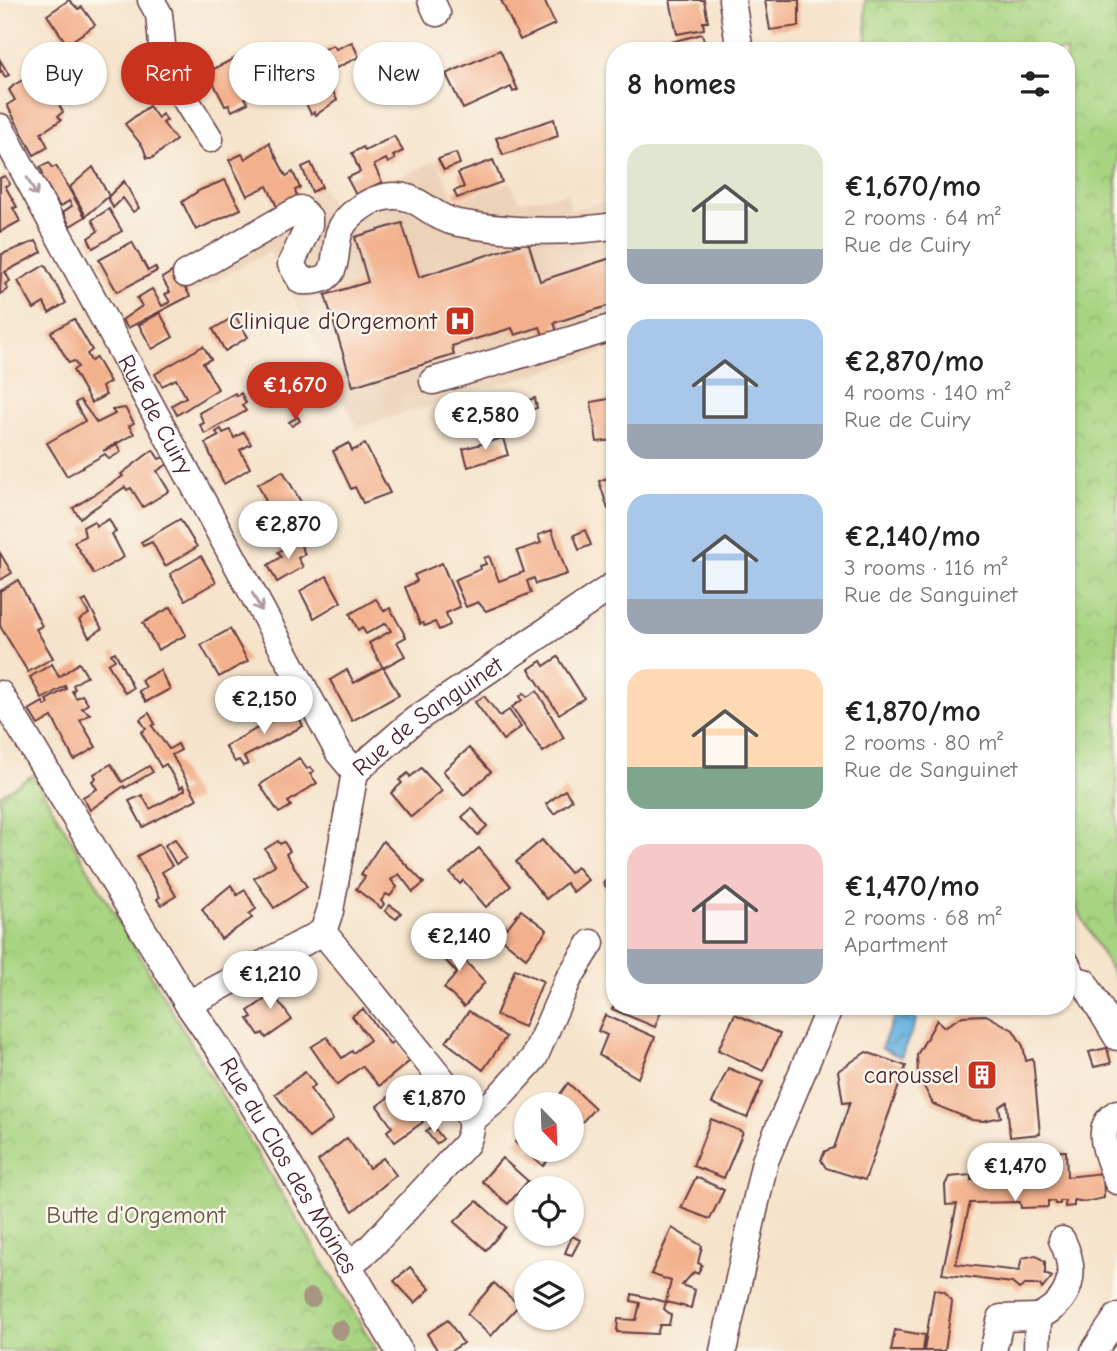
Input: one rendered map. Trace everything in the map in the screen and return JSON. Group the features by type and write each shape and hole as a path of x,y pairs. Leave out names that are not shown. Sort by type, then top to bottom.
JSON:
{"street":[{"path":"151,0 159,14 164,65 210,138"},
{"path":"732,0 739,42"},
{"name":"Rue de Cuiry","path":"0,127 339,753 355,772"},
{"path":"186,274 300,209 309,218 309,225 291,264 301,281 317,282 330,274 336,263 338,234 348,218 381,197 401,194 456,223 561,231 606,227"},
{"path":"433,382 606,329"},
{"name":"Rue de Sanguinet","path":"323,932 330,911 355,772 415,720 606,590"},
{"name":"Rue du Clos des Moines","path":"0,694 188,1004 227,1061 398,1351"},
{"path":"188,1004 323,932 472,1120 472,1133 466,1144 369,1249 347,1266"},
{"path":"472,1120 497,1099 534,1058 568,980 591,943"},
{"path":"1075,980 1084,982 1117,1037"},
{"path":"723,1351 765,1161 826,1015"},
{"path":"1117,1113 1108,1118 1103,1129 1104,1142 1117,1181"},
{"path":"993,1351 1001,1318 1038,1317 1054,1309 1064,1296 1069,1281 1069,1255 1062,1240"},
{"path":"1037,1351 1038,1317"}],"shaded area":[{"name":"Clinique d'Orgemont","path":"437,160 455,201 510,181 519,201 567,194 571,210 606,201 606,351 357,428 271,251 190,294 176,270 322,188 334,206"}],"green space":[{"path":"865,0 1117,0 1117,981 1075,905 1075,42 867,42"},
{"name":"Butte d'Orgemont","path":"33,775 215,1084 377,1351 0,1351 0,795"}],"water":[{"path":"895,1015 908,1015 917,1019 901,1057 881,1048"}],"building":[{"path":"69,0 78,9 82,7 95,25 70,42 66,42 47,15"},
{"path":"501,0 544,0 555,24 520,40"},
{"path":"670,0 704,0 708,22 703,22 704,29 677,34"},
{"path":"765,0 799,0 799,26 770,30"},
{"path":"702,34 704,42 671,42"},
{"path":"352,42 353,44 353,60 339,67 339,48"},
{"path":"500,50 518,90 513,92 511,87 463,109 446,74"},
{"path":"0,60 9,75 5,77 2,71 0,72"},
{"path":"229,61 229,105 225,106 215,86 215,68"},
{"path":"21,81 21,105 59,105 63,112 58,116 61,120 41,133 48,147 34,155 7,105 15,100 9,90"},
{"path":"229,105 244,105 232,111"},
{"path":"307,105 330,105 316,115 314,112 311,114"},
{"path":"149,106 158,118 162,114 167,120 163,123 176,140 152,158 147,158 143,147 125,124"},
{"path":"554,119 558,136 503,155 496,138"},
{"path":"394,136 403,151 393,156 395,159 388,163 386,159 374,165 382,182 356,195 347,178 360,172 352,153 363,147 365,151"},
{"path":"269,143 286,176 293,172 300,188 295,190 298,200 279,211 267,186 247,196 229,160 242,154 245,159"},
{"path":"456,153 460,164 444,170 438,159"},
{"path":"493,160 502,182 457,198 454,191 464,187 458,173"},
{"path":"49,163 52,168 56,166 85,217 70,226 63,212 72,206 69,201 60,207 41,175 43,173 40,167"},
{"path":"311,163 322,187 312,192 302,167"},
{"path":"93,167 109,196 124,181 139,208 133,212 123,198 113,208 108,197 86,216 70,187"},
{"path":"5,176 10,184 5,186 17,207 13,208 20,221 0,232 0,178"},
{"path":"225,180 241,209 196,230 182,202 200,190"},
{"path":"109,209 122,231 93,248 88,238 98,231 92,220"},
{"path":"402,223 419,277 528,242 540,281 606,260 606,307 554,323 558,335 544,338 540,327 515,335 512,328 452,346 454,355 353,386 325,295 368,282 355,237"},
{"path":"36,241 42,252 5,272 10,281 5,284 8,289 0,294 2,254"},
{"path":"132,242 148,271 155,267 157,271 117,292 99,260"},
{"path":"45,265 66,303 49,313 44,303 34,309 18,281"},
{"path":"175,270 190,296 128,328 122,320 142,306 137,298 152,289 162,306 170,302 165,294 170,292 162,278"},
{"path":"160,313 173,337 152,349 139,325"},
{"path":"235,316 248,337 225,351 213,329"},
{"path":"74,319 92,350 87,354 91,361 96,358 110,382 102,387 106,395 91,403 73,370 78,367 74,361 69,363 51,332"},
{"path":"203,346 211,359 203,363 218,389 177,415 172,405 186,397 176,379 162,386 155,374"},
{"path":"235,393 237,396 241,393 246,403 242,405 246,411 205,434 200,425 204,423 199,413"},
{"path":"535,398 537,408 529,410 526,401"},
{"path":"606,399 606,441 597,442 591,402"},
{"path":"80,400 97,423 115,414 112,410 125,408 134,423 129,426 134,434 103,451 117,445 121,452 109,459 105,454 67,476 47,443 85,421 75,403"},
{"path":"298,417 300,421 292,426 289,422"},
{"path":"221,429 223,433 230,430 234,438 244,432 251,444 240,450 250,468 224,484 205,443 219,436 216,432"},
{"path":"503,438 508,455 468,467 463,449"},
{"path":"349,443 352,451 365,444 390,493 363,503 355,487 351,489 333,451"},
{"path":"153,450 159,459 164,457 168,464 157,471 169,491 143,507 131,488 127,490 125,487 80,518 73,508 123,476 121,474"},
{"path":"283,471 305,509 277,525 258,484"},
{"path":"606,479 606,503 599,481"},
{"path":"109,519 116,532 112,534 124,557 94,574 74,542 85,536 83,527 94,521 96,526"},
{"path":"180,519 197,547 165,566 152,542 143,546 141,542"},
{"path":"552,530 567,574 536,584 534,578 527,581 531,593 486,611 478,602 466,607 454,580 481,569 480,566 486,564 484,558 489,556 499,581 524,572 517,551 541,543 538,535"},
{"path":"585,530 591,545 579,550 574,535"},
{"path":"303,538 306,543 301,546 305,554 298,558 303,567 277,582 268,565 281,557 278,552"},
{"path":"0,553 12,573 0,580"},
{"path":"201,556 216,582 185,600 170,574"},
{"path":"442,563 460,607 446,613 450,625 439,630 435,622 425,626 420,624 405,587 417,581 414,575"},
{"path":"327,576 341,602 314,618 300,591"},
{"path":"18,580 42,626 36,629 53,658 28,672 0,626 0,591"},
{"path":"376,599 384,611 390,608 406,637 397,642 405,656 383,668 369,643 391,631 386,623 366,634 362,627 358,630 350,614"},
{"path":"86,600 102,629 89,637 79,620 89,614 82,602"},
{"path":"171,607 186,635 158,650 143,623"},
{"path":"230,629 248,661 219,677 201,645"},
{"path":"115,652 133,688 125,693 108,664 115,660 111,654"},
{"path":"558,657 584,698 559,714 529,669 541,661 544,666"},
{"path":"79,663 87,676 73,685 75,689 72,691 76,698 82,695 88,704 82,708 90,714 80,720 96,747 74,760 52,717 38,725 29,710 43,702 45,706 49,704 46,700 66,689 65,686 42,699 30,677 52,664 59,677"},
{"path":"383,667 399,695 352,721 330,680 347,670 354,683"},
{"path":"160,670 170,689 146,702 139,691 146,687 141,680"},
{"path":"537,691 564,738 543,752 512,707 522,700 520,696 524,693 527,697"},
{"path":"484,696 500,716 509,710 521,727 503,740 475,702"},
{"path":"294,708 303,726 244,757 248,764 243,766 239,760 235,762 225,746"},
{"path":"149,713 155,724 152,726 169,749 178,744 181,750 172,755 197,799 143,827 129,801 142,795 150,809 185,790 183,786 180,788 166,764 161,767 141,732 146,729 140,719"},
{"path":"469,748 491,772 464,795 443,771"},
{"path":"299,758 307,769 310,767 314,771 310,774 317,783 288,802 291,806 279,813 260,785"},
{"path":"111,764 122,782 149,766 153,772 125,788 124,786 90,810 83,797 97,789 92,781 96,778 94,774"},
{"path":"421,768 442,791 411,817 391,793 402,783 399,780 408,773 410,777"},
{"path":"565,790 572,800 554,814 546,804"},
{"path":"472,808 487,826 478,835 462,817"},
{"path":"175,839 186,858 176,864 165,845"},
{"path":"542,840 570,873 577,867 588,880 573,892 566,883 546,899 516,862"},
{"path":"278,841 280,844 284,842 290,851 286,854 307,887 274,908 254,878 275,865 265,849"},
{"path":"383,841 424,883 413,892 399,874 391,880 397,887 390,896 386,894 381,901 384,904 381,908 356,889 365,877 361,874"},
{"path":"159,844 172,866 162,872 176,896 161,905 157,899 160,897 137,856"},
{"path":"479,848 511,886 486,907 463,880 460,884 450,873"},
{"path":"231,885 237,895 245,890 256,909 249,914 252,918 221,939 202,909"},
{"path":"390,905 401,913 396,919 385,911"},
{"path":"521,910 547,930 526,958 497,935 504,925 507,928"},
{"path":"441,935 485,982 464,1007 444,988 457,973 431,944"},
{"path":"515,969 543,981 524,1027 496,1015"},
{"path":"274,973 286,991 276,998 292,1020 266,1038 263,1033 259,1035 248,1019 252,1017 248,1011 274,993 264,979"},
{"path":"363,1009 390,1044 395,1040 410,1061 379,1086 362,1066 337,1085 311,1047 327,1037 342,1058 352,1051 353,1053 370,1040 352,1016"},
{"path":"469,1011 506,1037 483,1070 446,1042"},
{"path":"605,1015 655,1037 638,1078 599,1055 607,1035 598,1031"},
{"path":"626,1015 660,1015 655,1027"},
{"path":"735,1015 780,1034 763,1071 718,1050"},
{"name":"caroussel","path":"986,1015 1013,1030 1023,1046 1026,1061 1033,1059 1040,1134 1010,1137 1007,1102 999,1107 1001,1117 983,1121 972,1120 933,1104 918,1075 917,1055 937,1020 944,1027 963,1016"},
{"path":"1107,1048 1111,1063 1094,1067 1089,1052"},
{"path":"866,1052 906,1066 865,1180 826,1168 821,1160 825,1151 834,1148 850,1102 843,1103 838,1071"},
{"path":"728,1068 763,1082 747,1118 712,1103"},
{"path":"305,1072 315,1085 310,1089 333,1120 309,1138 275,1094"},
{"path":"568,1083 578,1092 562,1092"},
{"path":"398,1090 423,1122 395,1142 387,1131 392,1127 377,1106"},
{"path":"584,1098 595,1108 584,1120"},
{"path":"711,1119 743,1132 724,1178 693,1166"},
{"path":"433,1126 443,1139 436,1144 426,1131"},
{"path":"347,1138 369,1168 383,1158 396,1175 353,1211 318,1161"},
{"path":"1066,1151 1067,1177 1103,1173 1104,1198 1085,1202 1074,1200 1074,1206 1065,1207 1065,1201 1055,1204 1054,1201 1048,1201 1048,1207 1021,1208 1020,1202 970,1203 956,1264 1019,1271 1022,1258 1036,1255 1045,1262 1045,1274 1052,1277 1042,1289 1040,1285 1025,1285 1019,1289 1012,1283 942,1274 957,1204 946,1205 945,1185 949,1177 971,1175 971,1180 977,1180 977,1159 986,1159 986,1153"},
{"path":"502,1158 522,1176 514,1176 514,1197 508,1204 482,1181"},
{"path":"696,1177 724,1190 710,1219 681,1208"},
{"path":"477,1201 506,1227 486,1250 454,1222"},
{"path":"672,1228 702,1246 698,1263 702,1265 698,1274 694,1272 682,1285 695,1290 691,1308 666,1302 671,1281 651,1274"},
{"path":"568,1246 577,1246 572,1255 565,1253"},
{"path":"410,1267 430,1289 415,1303 394,1281"},
{"path":"494,1283 514,1301 514,1311 491,1336 467,1314"},
{"path":"934,1289 945,1292 952,1302 945,1351 924,1351"},
{"path":"632,1294 666,1302 664,1309 671,1315 669,1325 660,1325 657,1334 617,1332 618,1319 636,1320 640,1303 631,1301"},
{"path":"448,1320 463,1343 451,1351 438,1351 427,1334"},
{"path":"895,1330 925,1335 923,1351 891,1351"}],"place":[{"name":"Clinique d'Orgemont","path":"460,321"},
{"name":"caroussel","path":"982,1075"}]}
